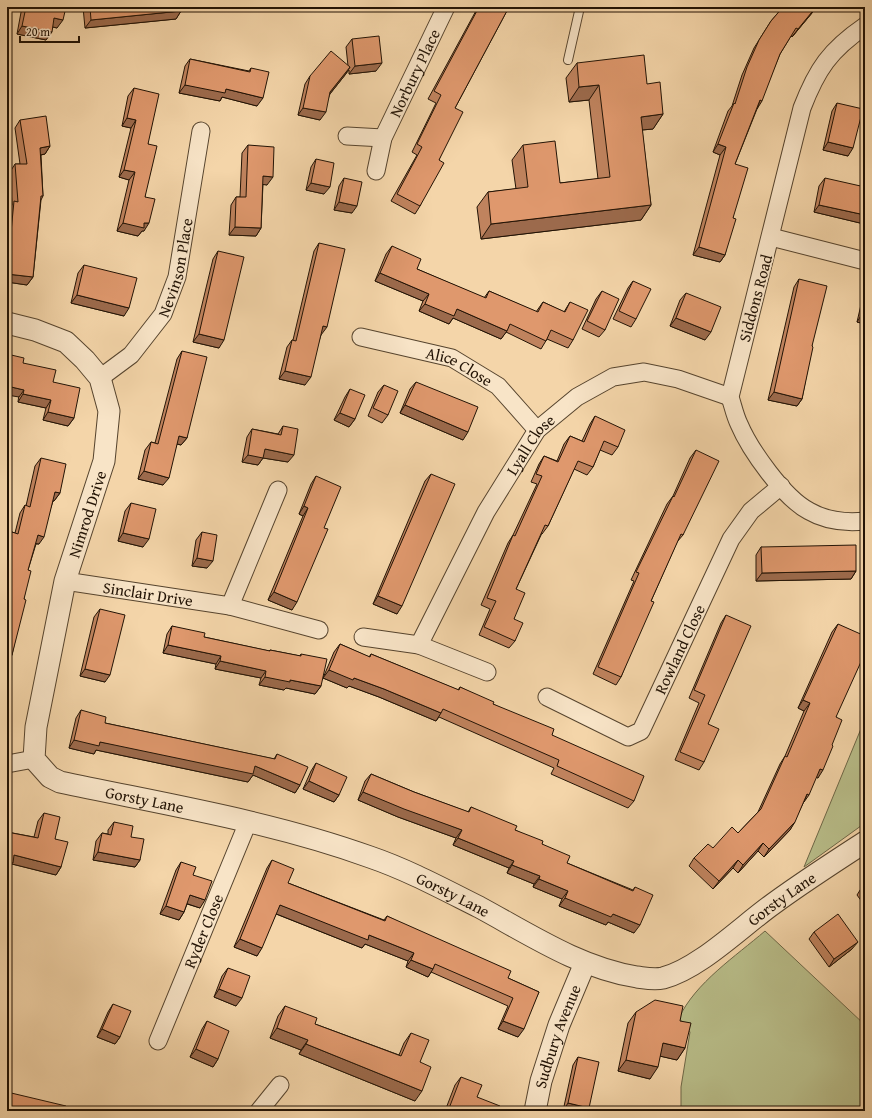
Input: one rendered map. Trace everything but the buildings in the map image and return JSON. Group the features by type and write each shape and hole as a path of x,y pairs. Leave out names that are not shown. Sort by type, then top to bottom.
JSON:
{"street":[{"name":"Norbury Place","path":"376,171 383,138 446,7"},
{"name":"Siddons Road","path":"730,397 802,108 813,80 827,59 853,34 865,26"},
{"name":"Nevinson Place","path":"100,378 131,355 164,314 177,278 201,131"},
{"path":"347,136 383,138"},
{"path":"771,237 865,261"},
{"name":"Nimrod Drive","path":"7,323 35,330 66,342 85,360 100,378 109,412 104,460 65,581 36,727 34,759"},
{"name":"Alice Close","path":"361,337 452,358 498,386 537,430"},
{"name":"Lyall Close","path":"419,645 486,512 537,430 577,397 613,377 644,372 678,379 730,397"},
{"path":"730,397 739,424 762,462 793,501 809,512 822,518 838,522 865,521"},
{"name":"Rowland Close","path":"547,697 628,737 641,731 731,539 751,511 781,486"},
{"path":"230,606 278,490"},
{"name":"Sinclair Drive","path":"65,581 230,606 319,630"},
{"path":"363,637 419,645 487,672"},
{"path":"7,764 34,759"},
{"name":"Gorsty Lane","path":"34,759 50,777 60,782 248,822 309,838 371,857 427,880 585,963 626,975 652,979 663,978 679,972 696,962 815,873 865,842"},
{"name":"Ryder Close","path":"158,1041 248,822"},
{"name":"Sudbury Avenue","path":"535,1111 541,1081 558,1025 585,963"},
{"path":"258,1111 280,1085"}],"lane":[{"path":"568,60 580,7"}],"green space":[{"path":"865,719 865,823 804,867"},
{"path":"765,931 865,1025 865,1111 681,1111 681,1087 690,1032 679,1018 695,993 729,960"}]}
